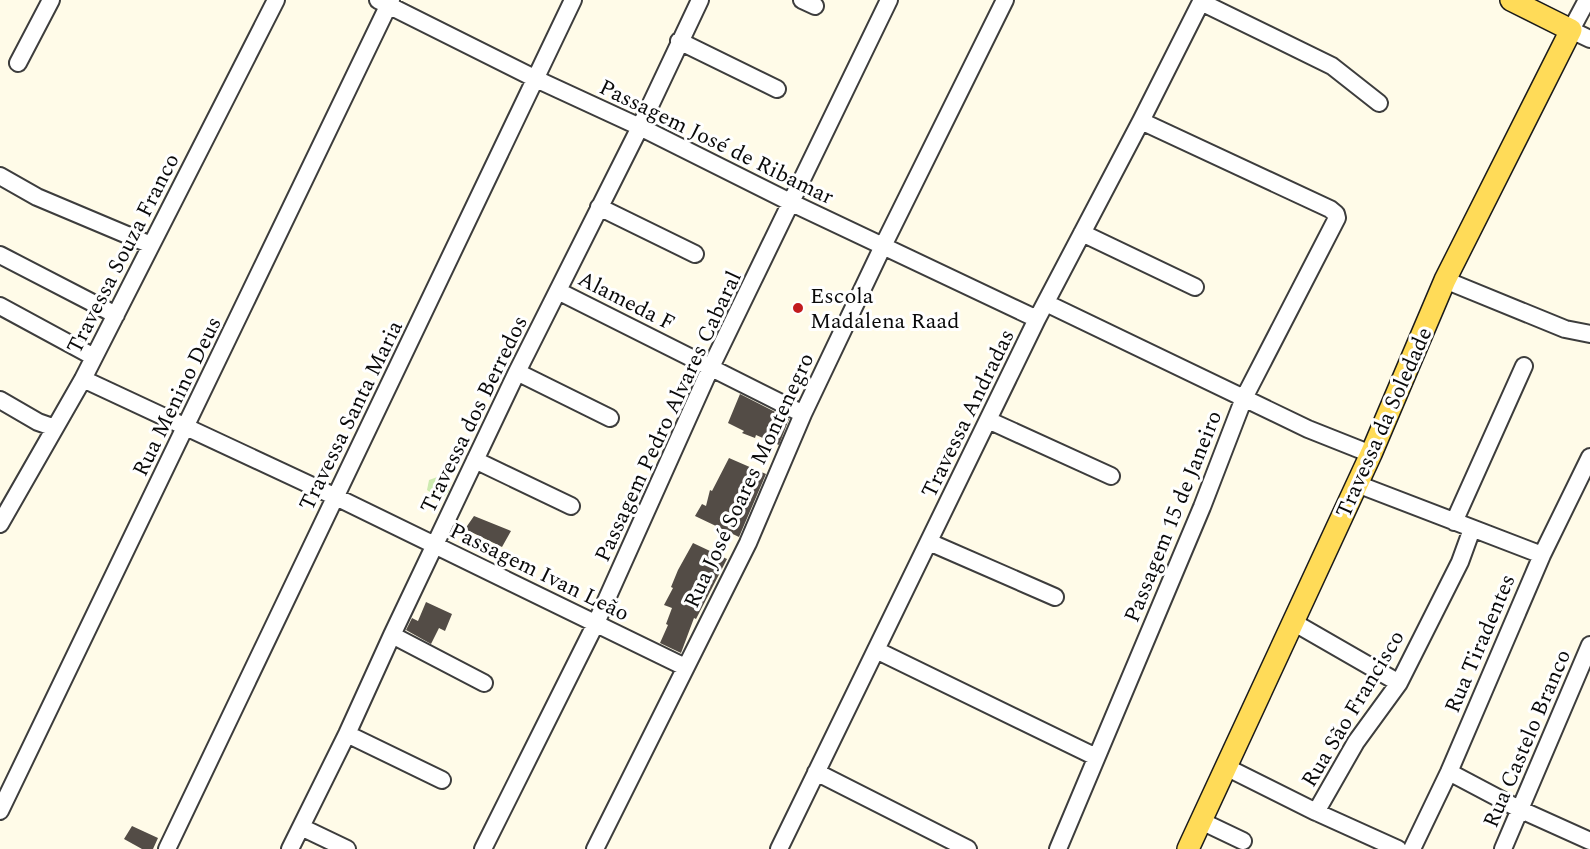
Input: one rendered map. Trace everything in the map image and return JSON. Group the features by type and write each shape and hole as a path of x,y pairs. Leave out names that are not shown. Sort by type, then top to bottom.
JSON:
{"main road":[{"path":"1510,0 1581,34"},
{"name":"Travessa da Soledade","path":"1188,849 1371,454 1445,280 1581,34"}],"street":[{"path":"18,63 51,0"},
{"name":"Travessa Souza Franco","path":"0,524 83,379 276,0"},
{"name":"Travessa Santa Maria","path":"167,849 573,0"},
{"name":"Travessa dos Berredos","path":"290,849 347,734 517,372 640,127 700,0"},
{"name":"Passagem Pedro Alvares Cabaral","path":"483,849 596,623 711,369 889,0"},
{"name":"Rua José Soares Montenegro","path":"595,849 748,543 803,414 1005,0"},
{"name":"Travessa da Soledade","path":"1581,34 1587,0"},
{"path":"1202,1 1332,66 1379,103"},
{"name":"Travessa Andradas","path":"779,849 1037,319 1202,1"},
{"name":"Passagem José de Ribamar","path":"386,2 536,79 1037,319"},
{"name":"Rua Menino Deus","path":"0,811 186,427 386,2"},
{"path":"679,41 777,89"},
{"name":"Passagem 15 de Janeiro","path":"1058,849 1202,507 1244,398 1333,228 1336,214 1330,209 1141,121"},
{"path":"0,176 38,197 151,245"},
{"path":"599,207 695,254"},
{"path":"1082,233 1195,287"},
{"path":"0,255 116,315"},
{"path":"1445,280 1564,329 1590,333"},
{"name":"Alameda F","path":"558,291 803,414"},
{"path":"1046,303 1308,429 1371,454"},
{"path":"0,306 94,357"},
{"path":"1454,522 1524,366"},
{"path":"517,372 610,418"},
{"name":"Passagem Ivan Leão","path":"83,379 336,497 685,667"},
{"path":"0,400 38,422 55,428"},
{"path":"988,420 1111,476"},
{"name":"Rua Tiradentes","path":"1412,849 1449,772 1542,555 1590,457"},
{"path":"475,460 571,506"},
{"path":"1357,484 1542,555"},
{"name":"Rua São Francisco","path":"1316,812 1356,742 1399,683 1460,562 1472,529"},
{"path":"929,542 1055,597"},
{"path":"1293,622 1399,683"},
{"path":"392,635 484,683"},
{"name":"Rua Castelo Branco","path":"1503,849 1590,645"},
{"path":"876,650 1095,757"},
{"path":"347,734 441,780"},
{"path":"1226,767 1316,812 1398,849"},
{"path":"816,772 968,849"},
{"path":"1449,772 1519,809 1590,841"},
{"path":"1201,821 1243,841"},
{"path":"301,826 347,849"}],"green space":[{"path":"440,476 449,491 441,500 427,490 429,480"}],"building":[{"path":"740,394 789,419 779,445 756,435 755,438 742,433 744,431 728,423"},
{"path":"729,458 766,474 739,537 695,516 702,504 706,506 710,490 712,491"},
{"path":"474,516 511,531 502,547 465,529"},
{"path":"693,543 727,559 696,619 694,618 681,653 660,643 672,608 664,605 673,588 671,587 678,570"},
{"path":"426,602 452,614 445,631 439,628 431,644 406,630 412,618 418,621"},
{"path":"132,826 158,838 153,849 142,849 124,839"}],"place":[{"name":"Escola Madalena Raad","path":"798,308"}]}
